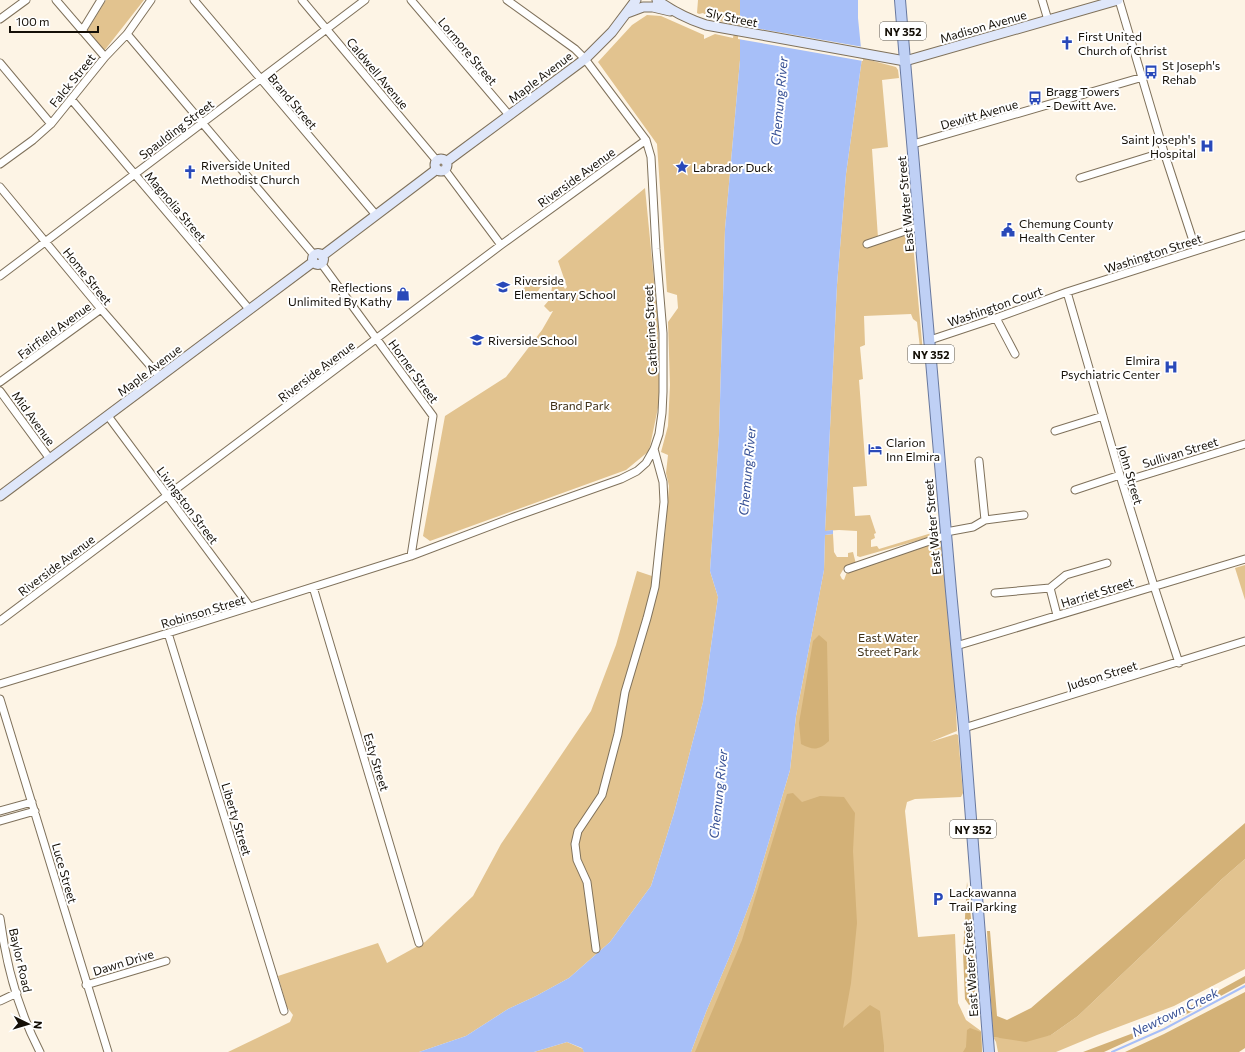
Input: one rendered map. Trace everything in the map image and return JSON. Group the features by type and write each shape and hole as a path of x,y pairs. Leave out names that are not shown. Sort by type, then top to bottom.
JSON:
{"main road":[{"name":"Maple Avenue","path":"0,496 585,58 612,32 636,0"},
{"name":"Sly Street","path":"657,0 688,19 706,25 783,40"},
{"name":"East Water Street","path":"900,0 904,62 913,144 964,728 989,1052"},
{"name":"Madison Avenue","path":"783,40 904,62 1118,0"},
{"path":"627,13 643,7 653,7 675,12"}],"street":[{"path":"0,18 26,0"},
{"path":"56,0 105,57"},
{"path":"82,31 101,0"},
{"name":"Falck Street","path":"0,164 33,140 51,124 105,57 127,34 151,0"},
{"name":"Brand Street","path":"194,0 376,215"},
{"name":"Caldwell Avenue","path":"302,0 441,166 501,245"},
{"name":"Spaulding Street","path":"0,276 365,0"},
{"name":"Lormore Street","path":"411,0 509,115"},
{"name":"Catherine Street","path":"411,556 621,479 636,471 646,463 660,434 663,392 663,333 656,249 651,157 646,140 585,58 575,49 507,0"},
{"path":"1042,0 1048,20"},
{"path":"1118,0 1143,77 1164,152 1196,250"},
{"name":"Horner Street","path":"127,34 318,259 433,416 411,556"},
{"path":"0,62 51,124"},
{"name":"Dewitt Avenue","path":"913,144 1143,77"},
{"name":"Magnolia Street","path":"71,99 249,309"},
{"name":"Riverside Avenue","path":"0,621 501,245 646,140"},
{"path":"1080,178 1164,152"},
{"name":"Home Street","path":"0,187 101,309 160,377"},
{"path":"867,244 920,226"},
{"name":"Washington Street","path":"1067,292 1245,235"},
{"name":"Washington Court","path":"930,340 1067,292"},
{"name":"John Street","path":"1067,292 1121,479 1179,663"},
{"name":"Fairfield Avenue","path":"0,382 101,309"},
{"path":"996,318 1016,354"},
{"name":"Mid Avenue","path":"0,390 50,459"},
{"name":"Livingston Street","path":"108,416 250,608"},
{"path":"1055,431 1103,416"},
{"name":"Sullivan Street","path":"1075,490 1121,479 1245,444"},
{"path":"596,949 586,882 577,860 575,844 578,831 602,795 618,734 625,692 655,587 664,502 663,482 654,449"},
{"path":"978,461 985,520"},
{"path":"848,569 946,534 973,527 985,520 1024,515"},
{"name":"Robinson Street","path":"0,684 250,608 411,556"},
{"name":"Harriet Street","path":"956,646 1245,559"},
{"path":"995,593 1050,588 1066,575 1106,563"},
{"name":"Esty Street","path":"313,587 419,943"},
{"path":"1050,588 1057,615"},
{"name":"Liberty Street","path":"168,633 284,1012"},
{"name":"Judson Street","path":"964,728 1179,663 1245,641"},
{"name":"Luce Street","path":"0,700 35,811 86,985 108,1052"},
{"path":"0,811 32,802"},
{"path":"0,821 35,811"},
{"name":"Baylor Road","path":"0,918 8,964 16,993 40,1052"},
{"name":"Dawn Drive","path":"86,985 166,961"},
{"path":"0,1000 16,993"}],"green space":[{"path":"106,0 144,0 104,51 87,31"},
{"path":"698,0 740,0 740,60 725,229 719,435 710,571 718,597 703,702 674,813 651,886 610,942 569,978 508,1009 466,1036 419,1052 228,1052 290,1022 293,1015 287,1007 278,976 378,943 387,963 425,942 473,896 501,844 591,711 616,645 637,571 658,578 665,534 669,486 666,473 668,455 661,452 668,426 670,385 668,322 678,308 677,295 667,292 657,144 598,62 632,25 647,15 661,16 704,35 704,39 715,34 733,38 735,25 714,19 703,13 697,13"},
{"path":"862,58 896,67 898,70 899,78 882,80 888,147 872,149 878,238 912,233 923,353 920,355 917,354 917,348 920,348 917,322 913,319 911,314 864,316 865,345 860,347 863,379 859,380 867,486 853,487 855,516 870,515 876,533 874,534 875,538 871,540 871,547 877,546 879,549 935,532 934,525 937,524 937,535 860,557 857,556 857,531 825,531 837,285 846,174"},
{"name":"Brand Park","path":"645,188 658,321 660,398 649,451 626,470 430,541 423,536 445,416 506,377 542,330 553,311 550,312 544,306 550,299 552,287 558,282 562,284 565,289 567,287 558,261"},
{"path":"535,280 542,285 532,300 523,295 521,290"},
{"name":"East Water Street Park","path":"833,534 834,552 837,557 848,557 848,553 853,552 856,564 844,568 840,575 844,580 848,569 947,535 957,731 930,742 956,734 958,735 963,793 961,797 915,799 907,802 905,811 918,937 955,934 958,1003 966,1020 981,1031 982,1052 691,1052 754,892 790,770 796,716 824,570 825,535"},
{"path":"1245,565 1245,600 1235,568"},
{"path":"1245,859 1245,969 1174,1006 1056,1052 998,1052 996,1042 993,1037 1003,1038 1051,1035 1078,1016"},
{"path":"567,1042 583,1049 584,1052 534,1052"}],"shaded area":[{"path":"819,635 827,642 829,741 822,747 812,748 801,744 799,723 813,641"},
{"path":"793,793 802,802 820,796 844,797 855,813 853,851 857,923 851,983 843,1028 870,1005 880,1011 884,1052 695,1052 742,940 787,794"},
{"path":"1245,823 1245,859 1078,1016 1051,1035 1026,1042 993,1037 987,931 990,931 997,1016 1007,1020 1031,1008"},
{"path":"967,882 971,918 976,1007 969,1005 965,999 963,953"},
{"path":"1245,976 1245,983 1189,1013 1104,1052 1083,1052 1144,1029"},
{"path":"1245,992 1245,1048 1239,1052 1125,1052 1164,1034"},
{"path":"970,1028 981,1032 982,1052 963,1052 966,1047 967,1030"}],"water":[{"name":"Chemung River","path":"740,0 858,0 858,18 862,58 846,174 837,285 825,531 833,530 833,534 825,535 824,570 796,716 790,770 754,892 691,1052 584,1052 582,1048 567,1042 534,1052 419,1052 466,1036 508,1009 569,978 610,942 651,886 674,813 703,702 718,597 710,571 719,435 725,229 740,60"}],"pier":[{"path":"738,25 863,47 863,61 738,39"}],"waterway":[{"name":"Newtown Creek","path":"1112,1052 1164,1029 1245,986"}],"place":[{"name":"First United Church of Christ","path":"1067,43"},
{"name":"St Joseph's Rehab","path":"1151,72"},
{"name":"Bragg Towers - Dewitt Ave.","path":"1035,98"},
{"name":"Saint Joseph's Hospital","path":"1207,146"},
{"name":"Labrador Duck","path":"682,167"},
{"name":"Riverside United Methodist Church","path":"190,172"},
{"name":"Chemung County Health Center","path":"1008,230"},
{"name":"Riverside Elementary School","path":"503,287"},
{"name":"Reflections Unlimited By Kathy","path":"403,294"},
{"name":"Riverside School","path":"477,340"},
{"name":"Elmira Psychiatric Center","path":"1171,367"},
{"name":"Clarion Inn Elmira","path":"875,449"},
{"name":"Lackawanna Trail Parking","path":"938,899"}]}
